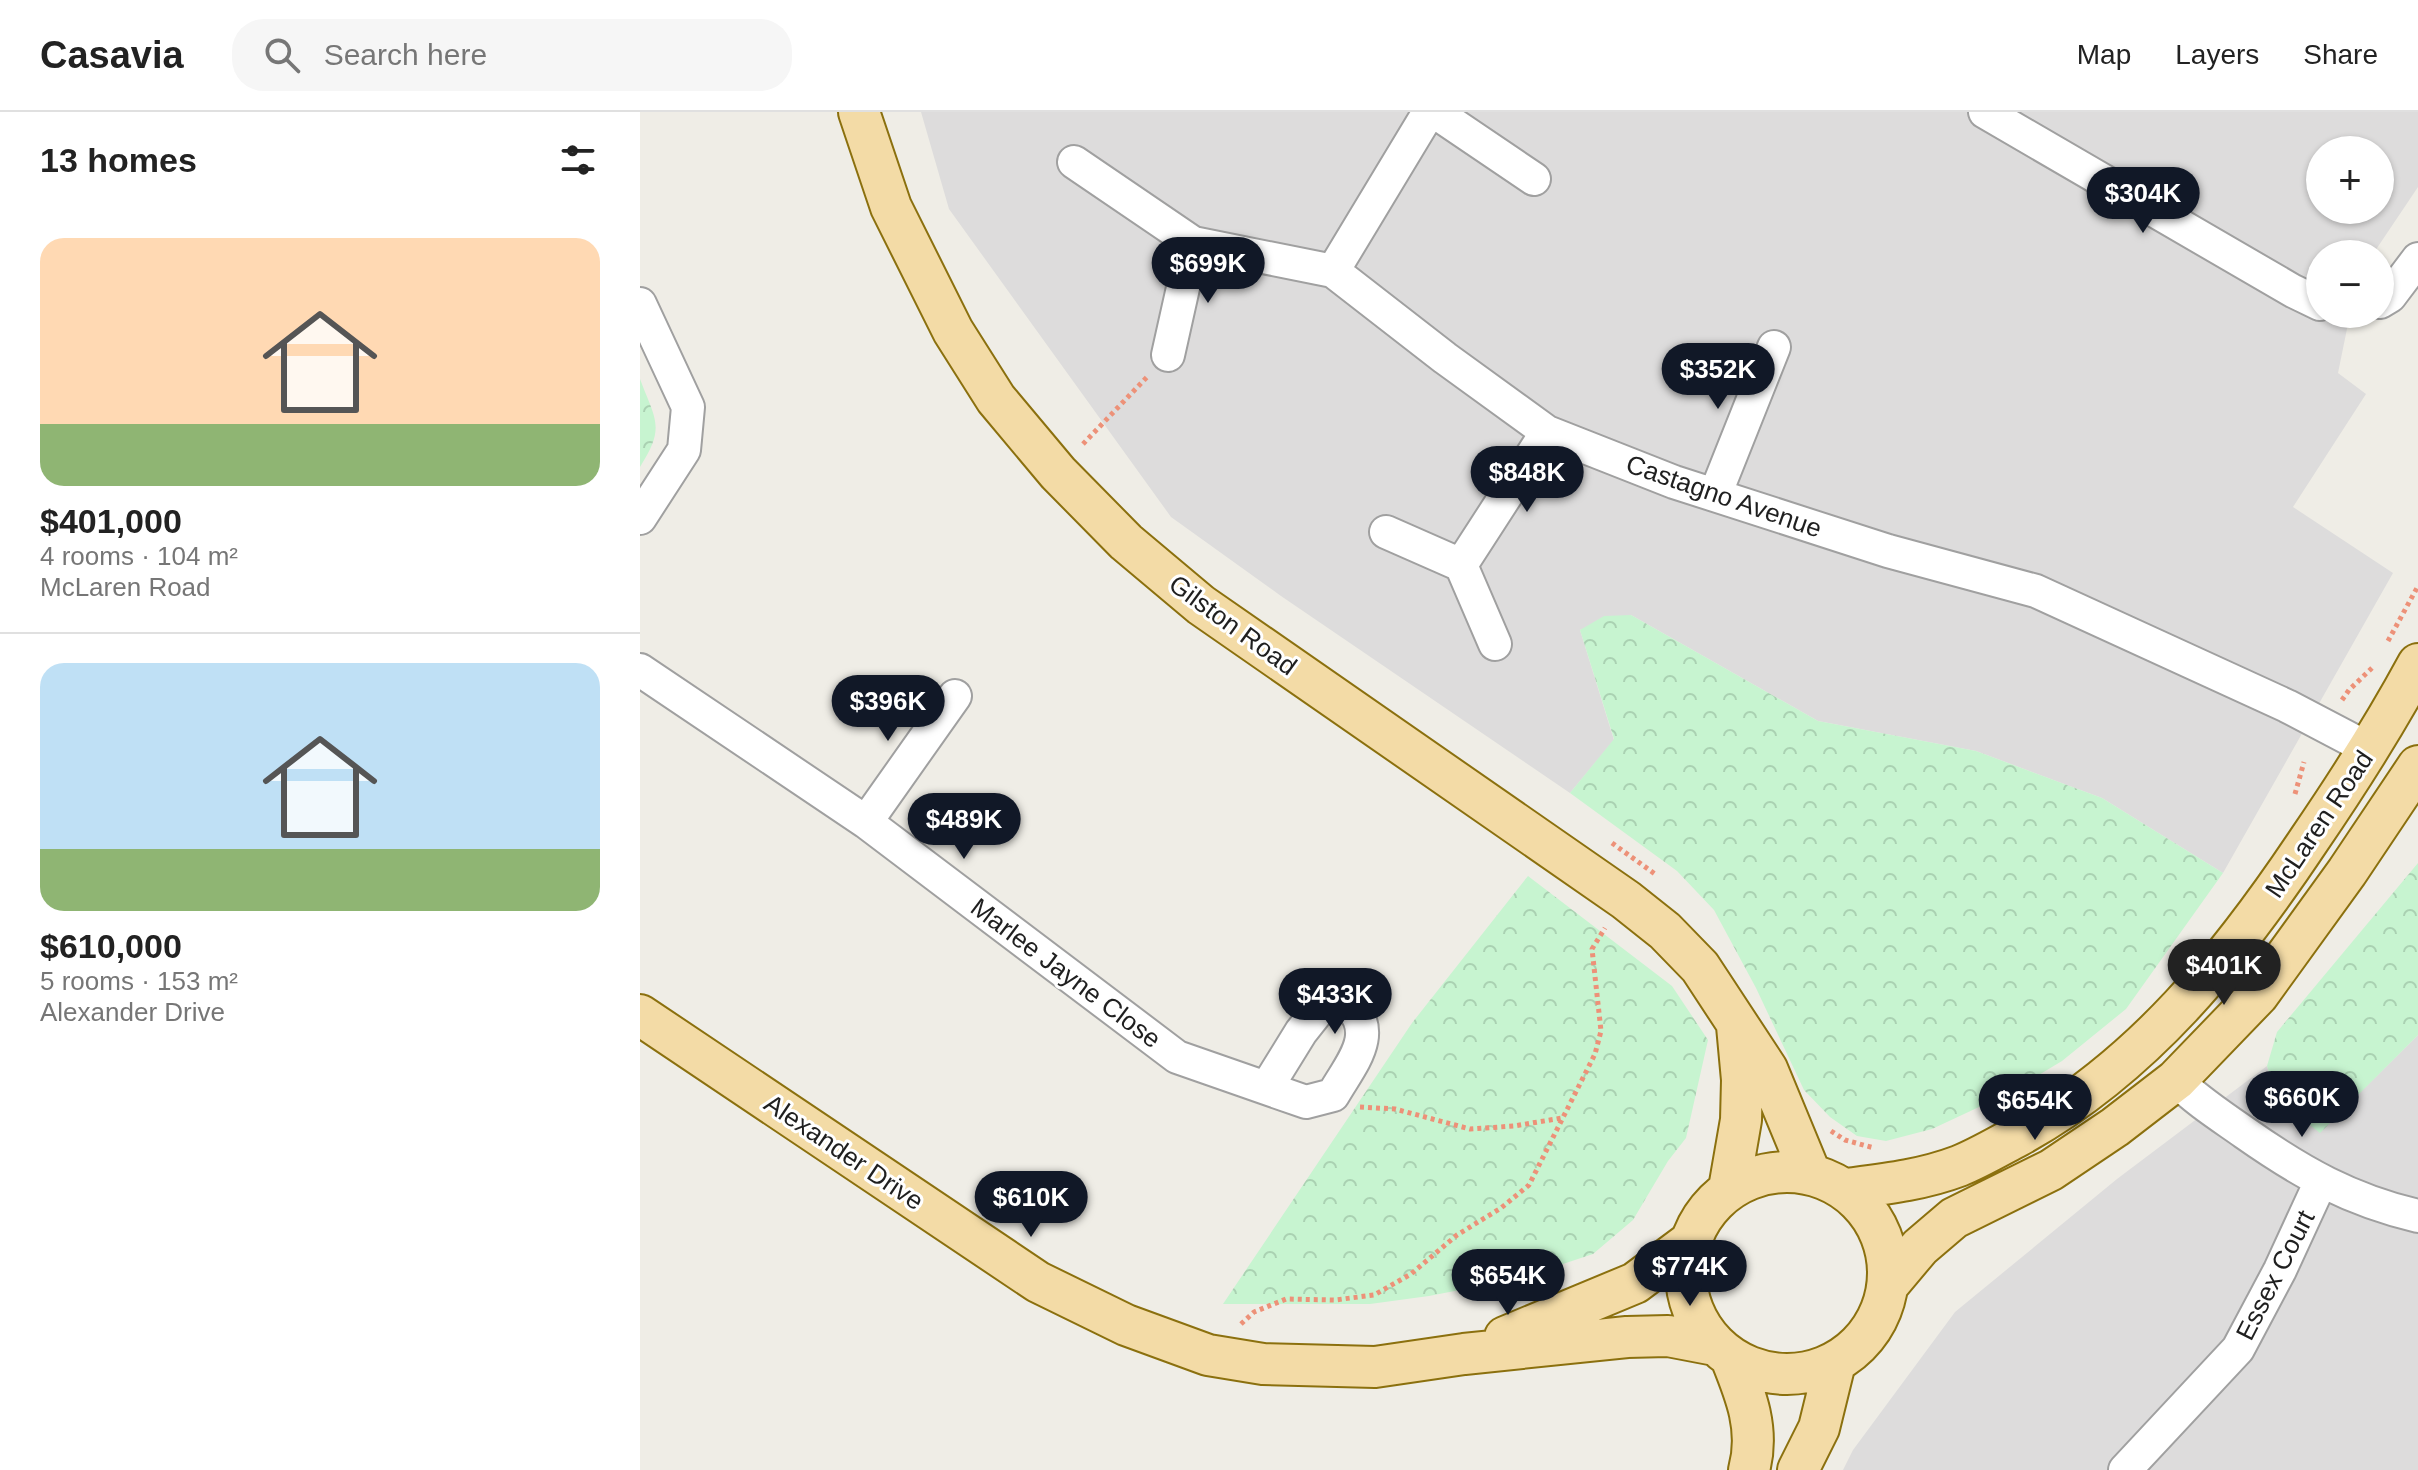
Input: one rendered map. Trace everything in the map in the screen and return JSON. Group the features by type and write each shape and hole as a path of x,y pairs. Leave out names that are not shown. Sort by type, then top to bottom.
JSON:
{"main road":[{"name":"Gilston Road","path":"859,112 891,207 953,331 996,399 1058,473 1126,542 1201,605 1646,915 1700,967 1767,1069 1810,1173"},
{"name":"McLaren Road","path":"1846,1189 1910,1181 1960,1166 2050,1118 2096,1087 2145,1044 2225,957 2265,904 2369,749 2418,664"},
{"name":"McLaren Road","path":"1888,1285 1920,1247 1954,1218 2051,1170 2115,1127 2176,1080 2258,995 2347,872 2418,766"},
{"name":"Alexander Drive","path":"640,1015 1038,1282 1126,1325 1208,1355 1263,1364 1375,1367 1464,1354 1627,1337 1668,1336 1723,1351"},
{"name":"Gilston Road","path":"1729,1189 1741,1120 1742,1080 1737,1025"},
{"path":"1723,1351 1755,1370 1782,1375 1809,1372 1835,1363 1859,1345 1873,1327 1883,1307 1888,1285 1888,1257 1880,1231 1866,1208 1846,1189 1810,1173 1782,1171 1754,1176 1729,1189 1705,1213 1690,1242 1686,1270 1688,1297 1699,1323 1723,1351 1749,1403 1753,1454 1749,1470"},
{"name":"Alexander Drive","path":"1464,1354 1635,1283 1690,1242"},
{"path":"1798,1470 1819,1428 1835,1363"}],"street":[{"path":"1333,271 1429,112"},
{"path":"1435,112 1534,179"},
{"path":"1985,112 2306,297"},
{"name":"Castagno Avenue","path":"1074,162 1193,243 1333,271 1547,432 1674,482 1888,551 2036,591 2287,706 2369,749"},
{"path":"1168,355 1193,243"},
{"path":"2394,291 2418,259"},
{"path":"640,304 688,407 684,450 640,518"},
{"path":"1715,495 1774,347"},
{"path":"1461,565 1547,432"},
{"path":"1386,532 1461,565 1495,644"},
{"name":"Marlee Jayne Close","path":"640,670 866,822 1177,1057 1306,1102 1333,1095"},
{"path":"866,822 955,696"},
{"path":"1267,1087 1301,1032 1324,1003 1345,1000 1358,1011 1364,1029 1362,1045 1333,1095"},
{"path":"2176,1080 2195,1098 2298,1169 2386,1208 2418,1216"},
{"name":"Essex Court","path":"2125,1470 2238,1349 2280,1270 2321,1181"}],"path":[{"path":"1083,444 1168,355"},
{"path":"1074,435 1091,453"},
{"path":"2342,700 2373,667 2418,586"},
{"path":"2294,796 2304,762"},
{"path":"1611,842 1650,869 1660,880"},
{"path":"1208,1355 1254,1312 1286,1299 1335,1300 1374,1295 1411,1274 1457,1235 1501,1208 1529,1185 1595,1054 1601,1031 1592,949 1606,927"},
{"path":"1333,1095 1364,1108 1395,1109 1470,1129 1563,1118"},
{"path":"1822,1126 1845,1140 1873,1148 1888,1148"}],"shaded area":[{"path":"921,112 2418,112 2418,187 2394,223 2394,136 2306,136 2306,224 2393,224 2382,240 2306,240 2306,328 2347,328 2338,373 2366,394 2293,507 2393,573 2223,873 2102,798 1976,751 1818,721 1631,615 1580,630 1614,740 1570,793 1171,517 949,209"},
{"path":"2418,1035 2418,1470 1843,1470 1853,1450 1955,1312 2117,1179 2267,1066 2278,1100 2320,1132"}],"green space":[{"path":"640,379 653,414 655,432 640,467"},
{"path":"1631,615 1818,721 1976,751 2102,798 2223,873 2126,1009 2062,1061 2009,1093 1932,1129 1886,1141 1857,1136 1830,1117 1804,1090 1756,988 1714,910 1677,871 1570,793 1614,739 1580,630 1604,616"},
{"path":"2418,863 2418,1035 2320,1133 2278,1100 2267,1066 2277,1032"},
{"path":"1528,876 1672,986 1708,1040 1686,1138 1668,1161 1633,1220 1593,1254 1521,1278 1370,1304 1223,1304 1412,1023"}]}
